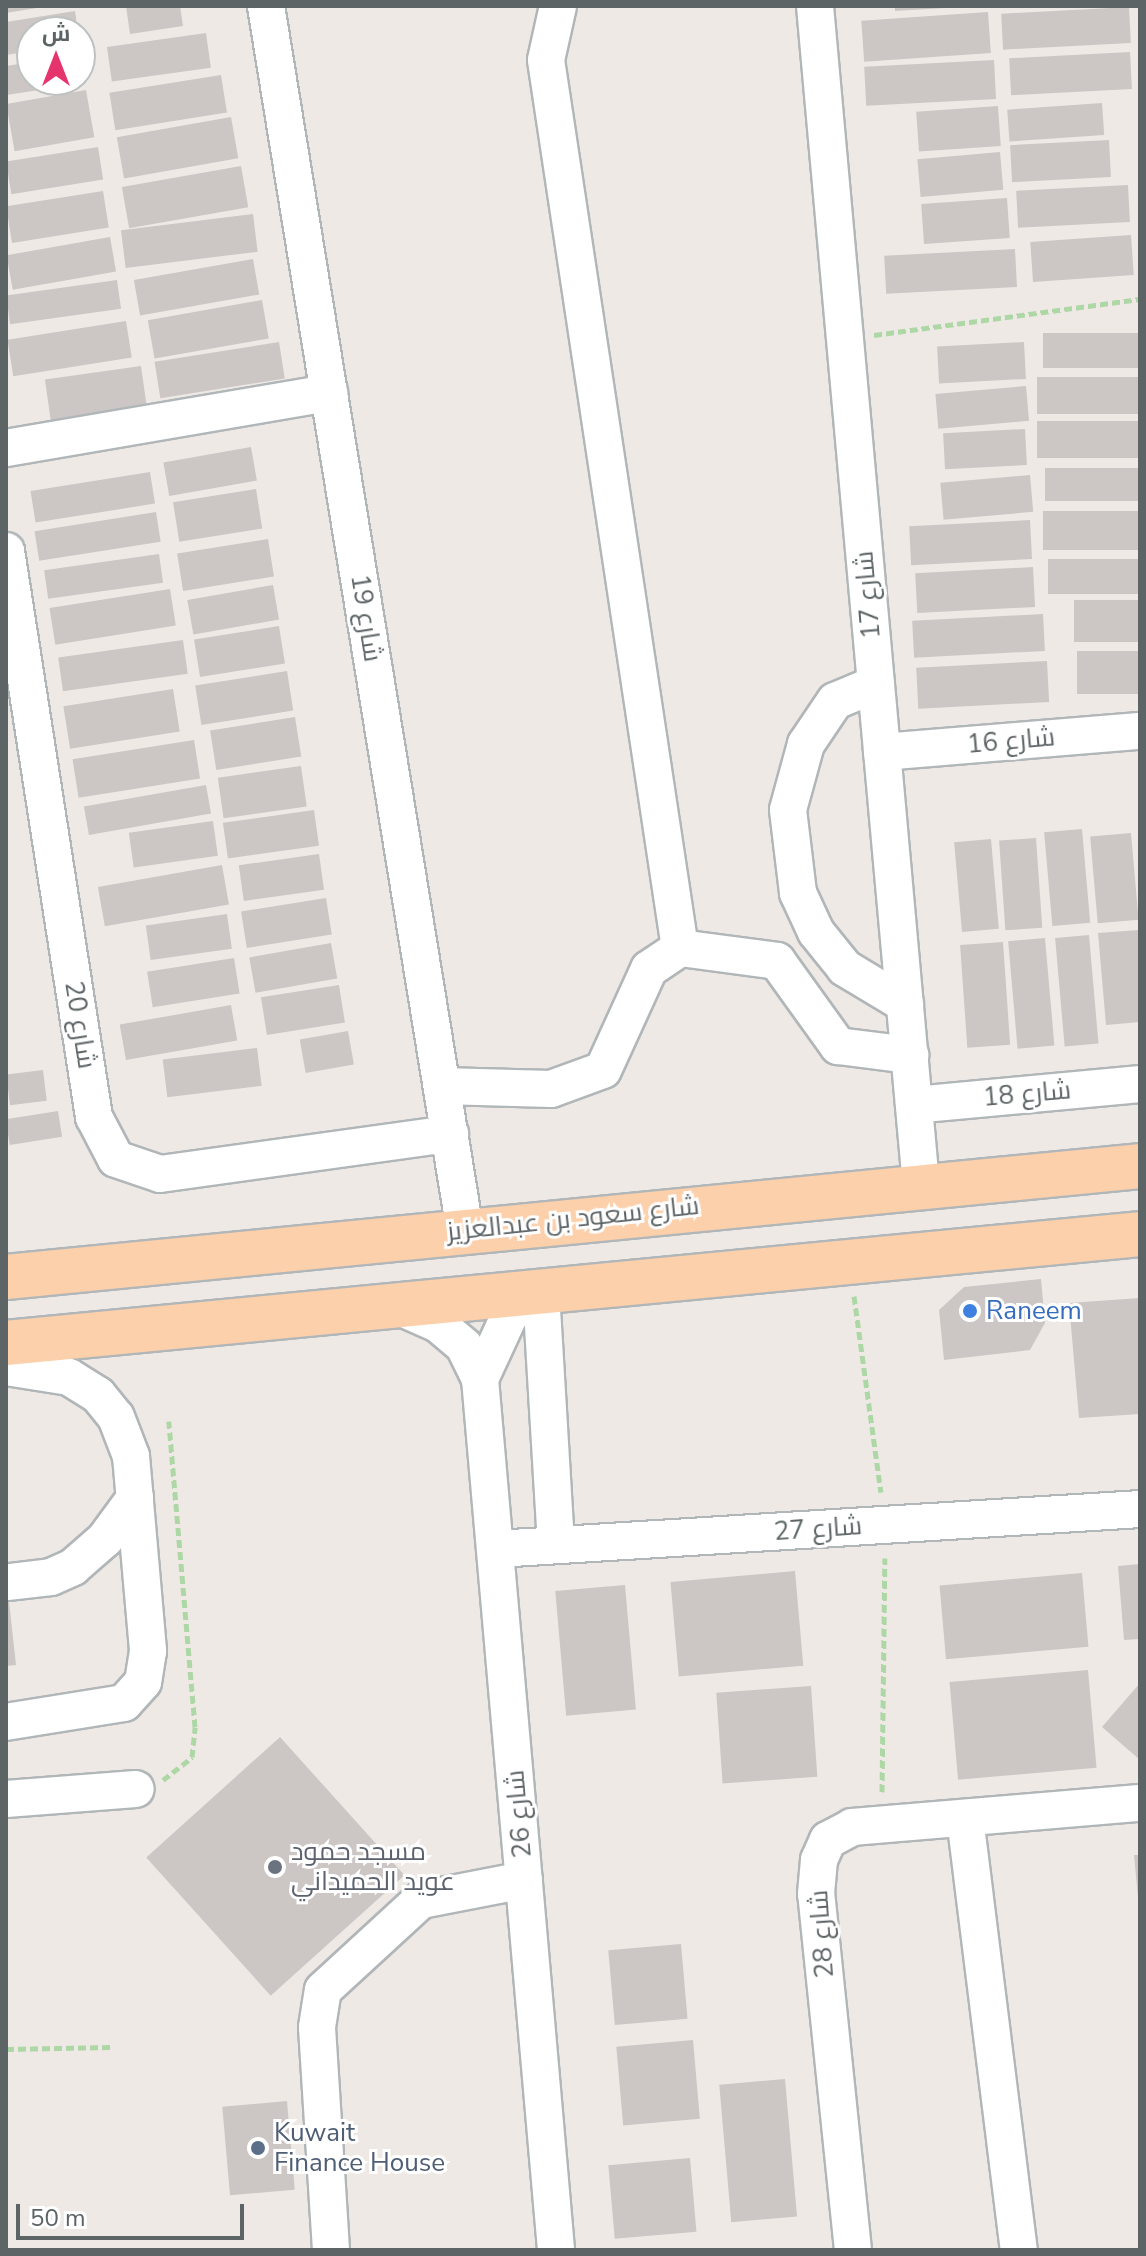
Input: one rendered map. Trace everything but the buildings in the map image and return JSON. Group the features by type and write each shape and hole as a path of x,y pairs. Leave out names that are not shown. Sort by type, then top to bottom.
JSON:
{"main road":[{"name":"شارع سعود بن عبدالعزيز","path":"6,1277 921,1184 1140,1166"},
{"path":"6,1343 176,1324 1140,1234"},
{"path":"166,1261 156,1277 154,1296 161,1313 176,1324"},
{"path":"87,1269 103,1283 109,1302 104,1321 88,1334"}],"street":[{"name":"شارع 19","path":"266,6 465,1230"},
{"path":"558,6 546,60 680,948"},
{"name":"شارع 17","path":"815,6 921,1184"},
{"path":"6,448 329,393"},
{"name":"شارع 20","path":"6,551 94,1117 116,1159 160,1174 450,1134"},
{"path":"876,684 835,701 806,744 788,810 798,893 816,932 845,968 905,1004"},
{"name":"شارع 16","path":"882,752 1140,731"},
{"path":"442,1086 551,1089 603,1070 649,969 680,948 777,961 838,1046 910,1055"},
{"name":"شارع 18","path":"914,1105 1140,1084"},
{"path":"480,1379 510,1314 541,1292"},
{"path":"541,1292 556,1545"},
{"name":"شارع 26","path":"395,1305 438,1324 464,1346 480,1379 556,2250"},
{"path":"6,1367 69,1377 98,1395 116,1417 131,1456 148,1651 143,1682 124,1703 108,1709 6,1722"},
{"path":"9,1582 51,1577 73,1567 105,1539 135,1498"},
{"name":"شارع 27","path":"496,1549 1140,1509"},
{"path":"6,1799 136,1789"},
{"name":"شارع 28","path":"853,2250 816,1894 819,1860 828,1840 852,1827 1140,1803"},
{"path":"965,1818 1019,2250"},
{"path":"331,2250 317,2027 323,1990 421,1900 524,1880"}],"path":[{"path":"845,339 1140,299"},
{"path":"6,2049 111,2047"}],"place":[{"name":"Raneem","path":"970,1311"},
{"name":"مسجد حمود عويد الحميداني","path":"275,1867"},
{"name":"Kuwait Finance House","path":"258,2148"}]}
